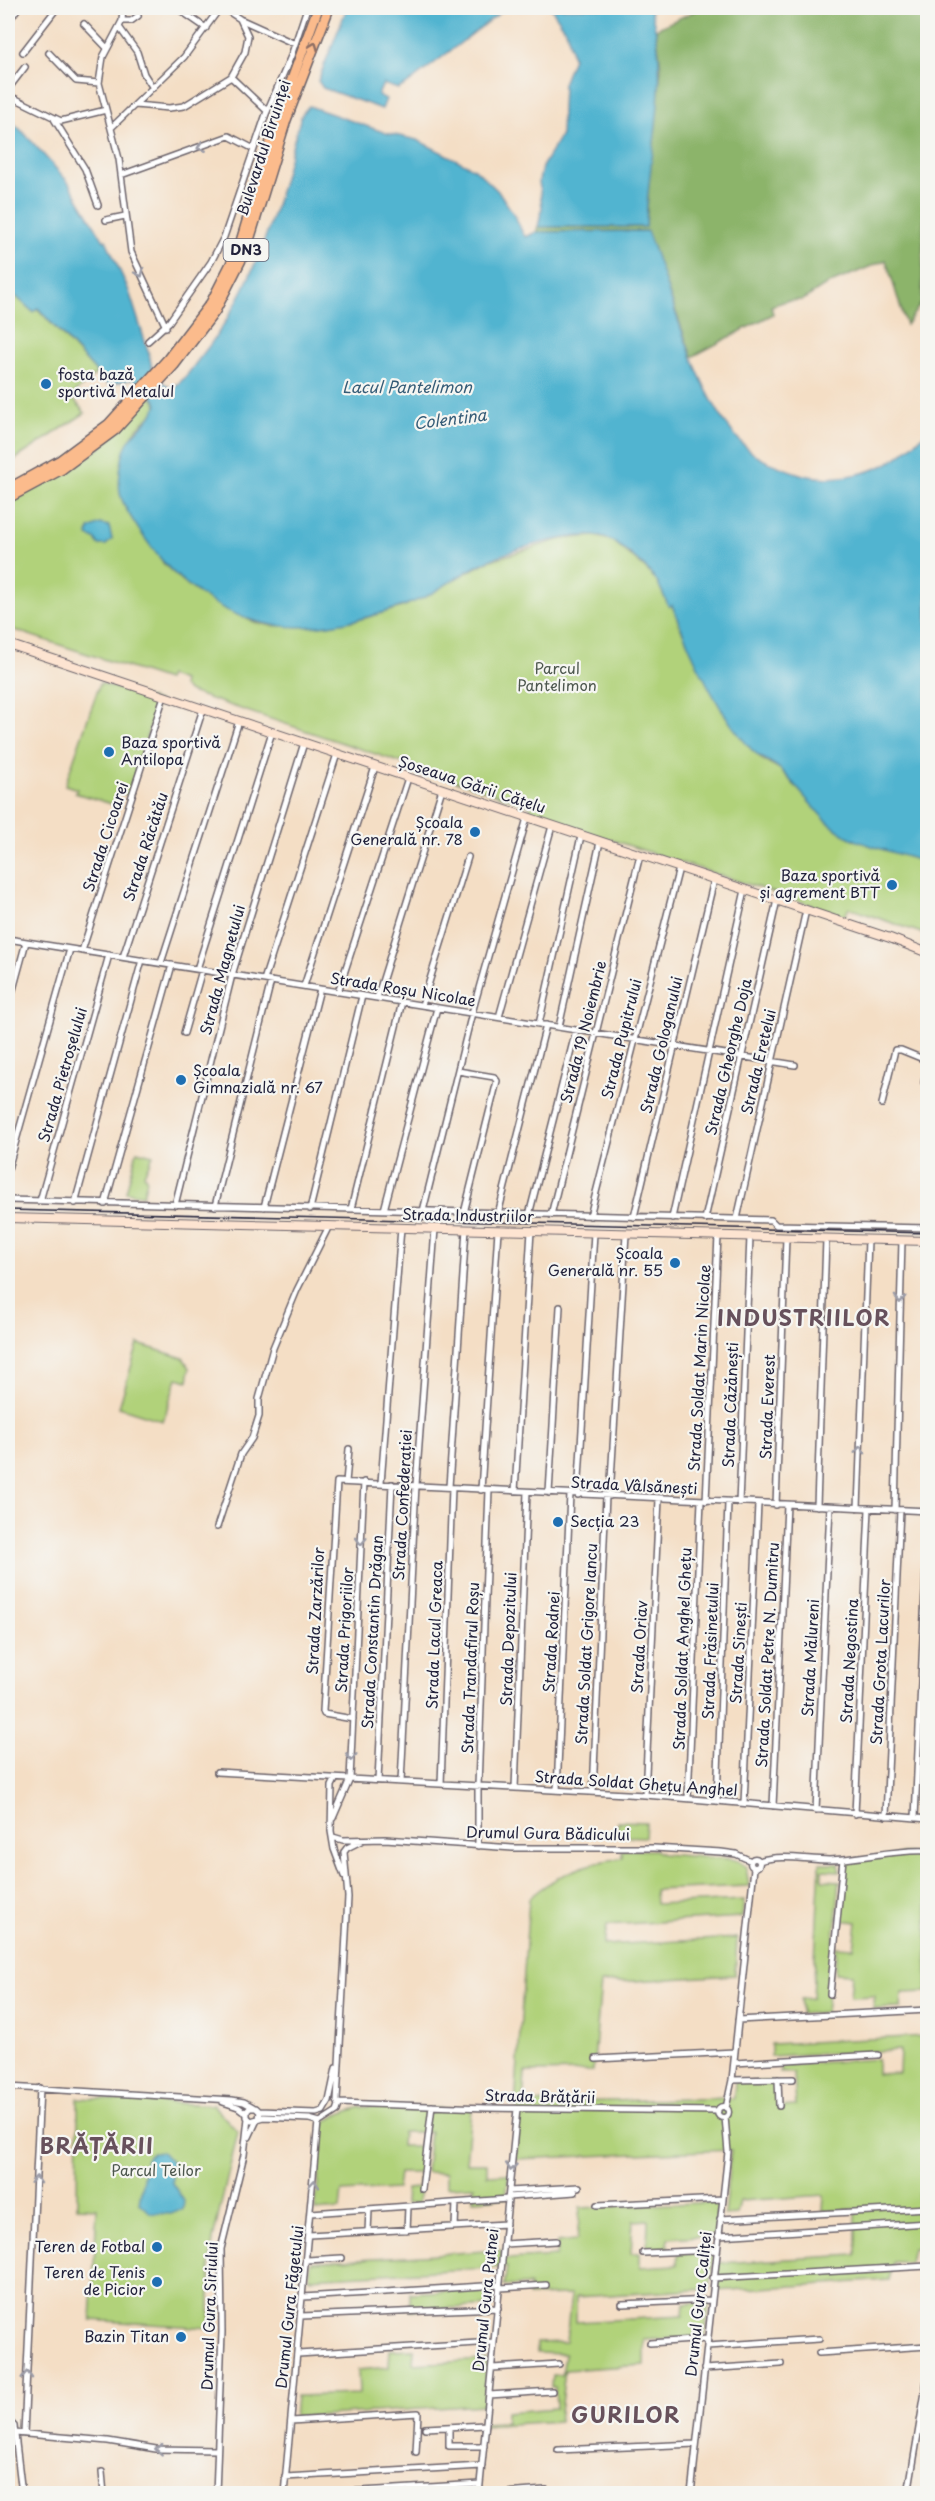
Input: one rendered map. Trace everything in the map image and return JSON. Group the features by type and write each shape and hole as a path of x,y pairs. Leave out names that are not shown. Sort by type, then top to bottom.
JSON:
{"main road":[{"name":"Bulevardul Biruinței","path":"193,335 224,281 239,248 278,118 318,8"},
{"name":"Bulevardul Biruinței","path":"131,406 171,362 230,285 246,250 298,89 329,8"},
{"name":"DN3","path":"298,59 300,65 293,84 298,89"},
{"name":"DN3","path":"8,489 76,449 131,406"},
{"name":"DN3","path":"8,498 82,456 115,430 131,406"},
{"name":"Șoseaua Gării Cățelu","path":"8,644 901,941 927,953"},
{"name":"Strada Industriilor","path":"8,1218 927,1241"}],"street":[{"path":"8,21 18,8"},
{"path":"24,52 57,8"},
{"path":"123,8 120,24 101,64 99,83 121,176 131,252 166,327"},
{"path":"177,8 206,27"},
{"path":"111,128 184,57 221,8 295,44"},
{"name":"Bulevardul Biruinței","path":"148,340 166,327 197,284 219,245 307,8"},
{"path":"120,24 138,16"},
{"path":"135,105 184,106 231,77 240,63 248,41 248,32 240,19"},
{"path":"84,24 107,48"},
{"path":"120,24 135,48 144,74 153,88"},
{"path":"49,53 76,81 99,83"},
{"path":"8,88 25,67"},
{"path":"231,77 267,111"},
{"path":"8,95 54,118 68,121 106,110"},
{"path":"141,99 148,107"},
{"path":"54,118 85,169 98,205"},
{"path":"121,176 228,136 254,149"},
{"path":"106,220 125,216"},
{"name":"Strada Cicoarei","path":"82,951 164,696"},
{"name":"Strada Răcătău","path":"123,957 203,709"},
{"path":"161,963 239,722"},
{"path":"184,1033 200,970 272,732"},
{"name":"Strada Magnetului","path":"175,1205 232,975 304,743"},
{"path":"264,980 337,754"},
{"path":"304,986 375,767"},
{"path":"338,992 408,778"},
{"path":"377,998 442,789"},
{"path":"423,1211 472,1013 527,818"},
{"path":"499,1017 552,826"},
{"path":"539,1024 581,836"},
{"path":"559,1027 600,842"},
{"name":"Strada 19 Noiembrie","path":"551,1215 640,855"},
{"path":"422,1005 468,857"},
{"name":"Strada Pupitrului","path":"590,1216 679,868"},
{"name":"Strada Gologanului","path":"634,1217 714,880"},
{"path":"672,1218 745,890"},
{"name":"Strada Gheorghe Doja","path":"705,1219 777,900"},
{"name":"Strada Eretelui","path":"737,1219 806,910"},
{"name":"Strada Roșu Nicolae","path":"8,939 795,1065"},
{"path":"8,1008 26,942"},
{"path":"8,1169 70,949"},
{"name":"Strada Pietroșelului","path":"40,1201 109,955"},
{"path":"75,1203 142,960"},
{"path":"105,1204 172,965"},
{"path":"215,1206 271,981"},
{"path":"264,1207 320,989"},
{"path":"310,1209 362,996"},
{"path":"351,1209 402,1002"},
{"path":"384,1210 437,1008"},
{"path":"498,1214 546,1025"},
{"path":"529,1215 576,1030"},
{"path":"882,1104 894,1050 901,1050 927,1063 924,1082"},
{"path":"458,1071 494,1077 497,1081 464,1213"},
{"path":"8,1200 771,1220 776,1225 927,1228"},
{"path":"317,1226 320,1243"},
{"path":"217,1527 241,1454 252,1438 259,1416 259,1399 273,1348 329,1226"},
{"path":"381,1484 400,1228"},
{"name":"Strada Confederației","path":"401,1782 416,1485 435,1229"},
{"name":"Strada Lacul Greaca","path":"441,1784 450,1487 466,1230"},
{"path":"481,1490 498,1230"},
{"path":"516,1491 531,1231"},
{"path":"578,1495 594,1233"},
{"name":"Strada Soldat Grigore Iancu","path":"593,1792 608,1496 626,1234"},
{"name":"Strada Soldat Marin Nicolae","path":"703,1501 718,1236"},
{"name":"Strada Căzănești","path":"739,1503 750,1237"},
{"name":"Strada Everest","path":"776,1505 786,1238"},
{"path":"817,1506 826,1239"},
{"path":"858,1508 867,1240"},
{"name":"Strada Grota Lacurilor","path":"886,1816 897,1510 902,1240"},
{"path":"549,1493 560,1306"},
{"path":"926,1511 927,1437"},
{"path":"343,1482 349,1449"},
{"name":"Strada Vâlsănești","path":"343,1482 728,1503 926,1511"},
{"name":"Strada Zarzărilor","path":"343,1482 336,1485 323,1711 329,1717 353,1719"},
{"name":"Strada Prigoriilor","path":"343,1781 353,1719 364,1482"},
{"name":"Strada Constantin Drăgan","path":"378,1781 392,1484"},
{"name":"Strada Trandafirul Roșu","path":"478,1846 478,1786 489,1490"},
{"name":"Strada Depozitului","path":"515,1788 527,1492"},
{"name":"Strada Rodnei","path":"557,1790 570,1494"},
{"name":"Strada Oriav","path":"645,1795 659,1499"},
{"name":"Strada Soldat Anghel Ghețu","path":"688,1798 703,1501"},
{"name":"Strada Frăsinetului","path":"717,1800 728,1503"},
{"name":"Strada Sinești","path":"744,1803 758,1504"},
{"name":"Strada Soldat Petre N. Dumitru","path":"773,1806 787,1505"},
{"name":"Strada Mălureni","path":"816,1810 830,1507"},
{"name":"Strada Negostina","path":"855,1814 869,1509"},
{"path":"915,1818 927,1524"},
{"name":"Strada Soldat Ghețu Anghel","path":"217,1772 343,1781 645,1795 927,1819"},
{"path":"332,1788 343,1781 344,1791 332,1821"},
{"path":"332,1788 337,1792 344,1791"},
{"path":"207,2098 237,2106 247,2116 258,2119 316,2121 338,2104 348,1887 345,1850 337,1840 332,1821 332,1788"},
{"path":"335,1851 345,1850 365,1839"},
{"name":"Drumul Gura Bădicului","path":"337,1840 365,1839 513,1848 678,1849 729,1852 751,1861"},
{"path":"337,1840 335,1851 348,1887"},
{"path":"726,2108 722,2107 718,2111 720,2116 725,2117 729,2113 726,2108 734,2063 754,1868 750,1865 751,1861 755,1858 759,1861 773,1858 843,1859 904,1850 927,1851"},
{"path":"830,1994 843,1859"},
{"path":"754,1868 759,1865 759,1861"},
{"path":"738,2020 927,2010"},
{"path":"8,2087 236,2100 256,2109 316,2113 325,2109 329,2101 339,2049"},
{"path":"596,2059 735,2052"},
{"path":"734,2063 878,2055"},
{"path":"778,2079 779,2106"},
{"path":"732,2080 793,2079"},
{"path":"24,2434 40,2088"},
{"name":"Strada Brățării","path":"329,2101 338,2104 517,2109 718,2111"},
{"path":"422,2189 432,2106"},
{"path":"247,2116 256,2109"},
{"path":"256,2109 258,2119"},
{"name":"Drumul Gura Putnei","path":"479,2493 517,2109"},
{"name":"Drumul Gura Făgetului","path":"284,2493 311,2213 316,2113"},
{"name":"Drumul Gura Siriului","path":"247,2116 247,2142"},
{"name":"Drumul Gura Caliței","path":"691,2493 728,2152 725,2117"},
{"name":"Drumul Gura Siriului","path":"216,2493 222,2332 221,2249 247,2142 258,2119"},
{"path":"311,2213 456,2204 509,2196 577,2190"},
{"path":"597,2205 723,2199"},
{"path":"455,2227 456,2204"},
{"path":"407,2230 408,2207"},
{"path":"720,2219 927,2208"},
{"path":"368,2232 369,2210"},
{"path":"718,2236 927,2223"},
{"path":"309,2235 506,2224"},
{"path":"504,2244 556,2241"},
{"path":"643,2253 717,2250"},
{"path":"307,2260 342,2258"},
{"path":"713,2278 927,2266"},
{"path":"303,2297 546,2285"},
{"path":"622,2304 711,2300"},
{"path":"301,2316 498,2308"},
{"path":"650,2343 819,2339"},
{"path":"298,2354 494,2342"},
{"path":"819,2353 927,2346"},
{"path":"492,2368 559,2364"},
{"path":"704,2369 781,2364"},
{"path":"908,2493 927,2373"},
{"path":"489,2395 552,2391"},
{"path":"291,2421 417,2413 416,2452"},
{"path":"8,2420 13,2424 15,2433 22,2493"},
{"path":"425,2428 486,2425"},
{"path":"449,2427 449,2446 484,2446"},
{"path":"15,2433 108,2441 156,2449 218,2450"},
{"path":"558,2450 696,2444"},
{"path":"285,2477 482,2466"},
{"path":"102,2472 104,2493"},
{"path":"311,2493 480,2484"},
{"path":"492,2493 546,2490"}],"green space":[{"path":"701,8 927,8 928,179 924,202 922,302 906,325 886,260 826,285 803,300 786,301 771,306 773,314 692,357 647,231 536,232 538,227 646,227 649,175 661,68 656,29"},
{"name":"fosta bază sportivă Metalul","path":"8,289 33,312 37,308 97,373 71,396 85,413 8,464"},
{"name":"Parcul Pantelimon","path":"151,396 158,405 134,434 122,461 163,563 184,583 206,598 257,623 273,626 346,622 365,618 405,606 488,561 562,539 595,536 613,541 657,581 669,606 672,605 681,629 722,709 761,759 780,769 826,820 852,838 927,863 927,935 849,908 845,916 529,813 531,806 190,692 182,686 183,681 169,676 167,680 8,628 8,502 94,452 117,432"},
{"name":"Baza sportivă Antilopa","path":"100,683 158,701 128,795 118,793 115,805 75,793 77,789 65,785"},
{"path":"137,1151 153,1155 144,1174 147,1180 143,1195 126,1192"},
{"path":"138,1344 183,1358 190,1368 188,1381 177,1378 163,1421 119,1407"},
{"path":"618,1821 646,1822 645,1837 617,1836"},
{"path":"622,1850 655,1850 662,1854 731,1859 746,1867 749,1886 655,1890 656,1904 744,1900 742,1917 607,1925 604,1945 737,1938 735,1975 601,1983 593,2071 525,2072 523,2103 734,2098 735,2082 776,2081 778,2107 796,2106 794,2073 780,2073 781,2065 877,2059 877,2074 899,2073 900,2050 771,2056 771,2044 927,2036 927,2193 919,2193 917,2213 927,2213 927,2247 912,2248 909,2262 893,2262 889,2280 715,2291 719,2263 856,2255 856,2209 823,2211 824,2195 740,2201 737,2214 724,2215 731,2150 515,2159 519,2111 515,2106 529,1898 550,1882 572,1871 622,1858"},
{"path":"904,1854 927,1855 927,1992 902,1993 901,2008 873,2009 875,1996 850,1997 852,1974 835,1973 836,1947 854,1948 857,1922 839,1920 846,1862"},
{"path":"820,1863 839,1863 840,1871 822,1870 822,1880 840,1881 826,2012 801,2014 801,1999 813,1998"},
{"name":"Parcul Teilor","path":"78,2098 213,2105 238,2132 213,2239 210,2269 210,2328 91,2320 97,2208 77,2207"},
{"path":"360,2107 471,2109 466,2163 487,2163 487,2175 509,2174 506,2198 473,2200 474,2186 446,2187 446,2173 426,2172 430,2132 402,2132 401,2146 424,2146 418,2204 405,2204 406,2189 418,2188 419,2173 399,2173 397,2189 342,2192 340,2209 315,2211 324,2123 337,2115"},
{"path":"718,2202 715,2235 668,2238 668,2249 647,2250 648,2220 633,2221 631,2253 640,2253 640,2267 677,2265 678,2253 714,2252 710,2289 576,2297 576,2322 683,2316 684,2304 709,2302 705,2337 644,2340 644,2365 565,2370 559,2421 481,2426 483,2405 294,2417 296,2396 359,2394 358,2370 389,2367 390,2350 414,2349 413,2364 486,2360 484,2423 506,2422 506,2412 556,2408 555,2388 551,2388 552,2375 562,2375 565,2354 537,2353 537,2343 566,2342 571,2295 528,2296 529,2285 504,2286 507,2267 309,2278 311,2262 502,2250 501,2256 508,2259 556,2256 557,2242 577,2240 580,2208"},
{"path":"495,2288 494,2306 410,2310 410,2293"}],"water":[{"path":"347,8 506,8 407,84 398,89 383,84 378,95 386,99 382,109 323,88 318,81"},
{"path":"551,8 650,8 659,62 659,89 646,227 538,227 542,208 539,181 542,167 561,135 563,84 573,58 567,32"},
{"name":"Lacul Pantelimon","path":"309,106 386,133 417,140 475,169 499,192 526,237 536,232 647,231 688,347 714,405 730,430 749,450 764,460 805,475 844,477 881,467 892,461 927,432 927,863 871,846 842,833 823,817 781,770 751,749 716,700 696,662 672,605 669,607 653,576 630,554 604,538 569,537 518,549 487,561 425,597 401,607 360,619 308,627 262,623 240,616 197,592 161,559 128,512 119,488 125,448 132,436 154,411 157,405 155,399 133,379 108,385 38,308 33,312 8,289 8,118 69,183 104,241 106,240 129,291 155,376 170,388 182,380 214,340 239,298 268,231 299,123 302,114"},
{"path":"100,524 109,526 112,539 106,545 99,545 95,539 88,536 89,529"},
{"path":"162,2152 171,2162 172,2183 184,2201 183,2209 171,2214 151,2213 139,2203 146,2159 153,2153"}],"railway":[{"path":"8,1210 928,1233"}],"place":[{"name":"fosta bază sportivă Metalul","path":"46,384"},
{"name":"Baza sportivă Antilopa","path":"109,752"},
{"name":"Școala Generală nr. 78","path":"475,832"},
{"name":"Baza sportivă și agrement BTT","path":"892,885"},
{"name":"Școala Gimnazială nr. 67","path":"181,1080"},
{"name":"Școala Generală nr. 55","path":"675,1263"},
{"name":"Secția 23","path":"558,1522"},
{"name":"Teren de Fotbal","path":"157,2247"},
{"name":"Teren de Tenis de Picior","path":"157,2282"},
{"name":"Bazin Titan","path":"181,2337"}],"district":[{"name":"INDUSTRIILOR","path":"804,1319"},
{"name":"BRĂȚĂRII","path":"97,2147"},
{"name":"GURILOR","path":"626,2416"}],"water label":[{"name":"Colentina","path":"450,419"}]}
